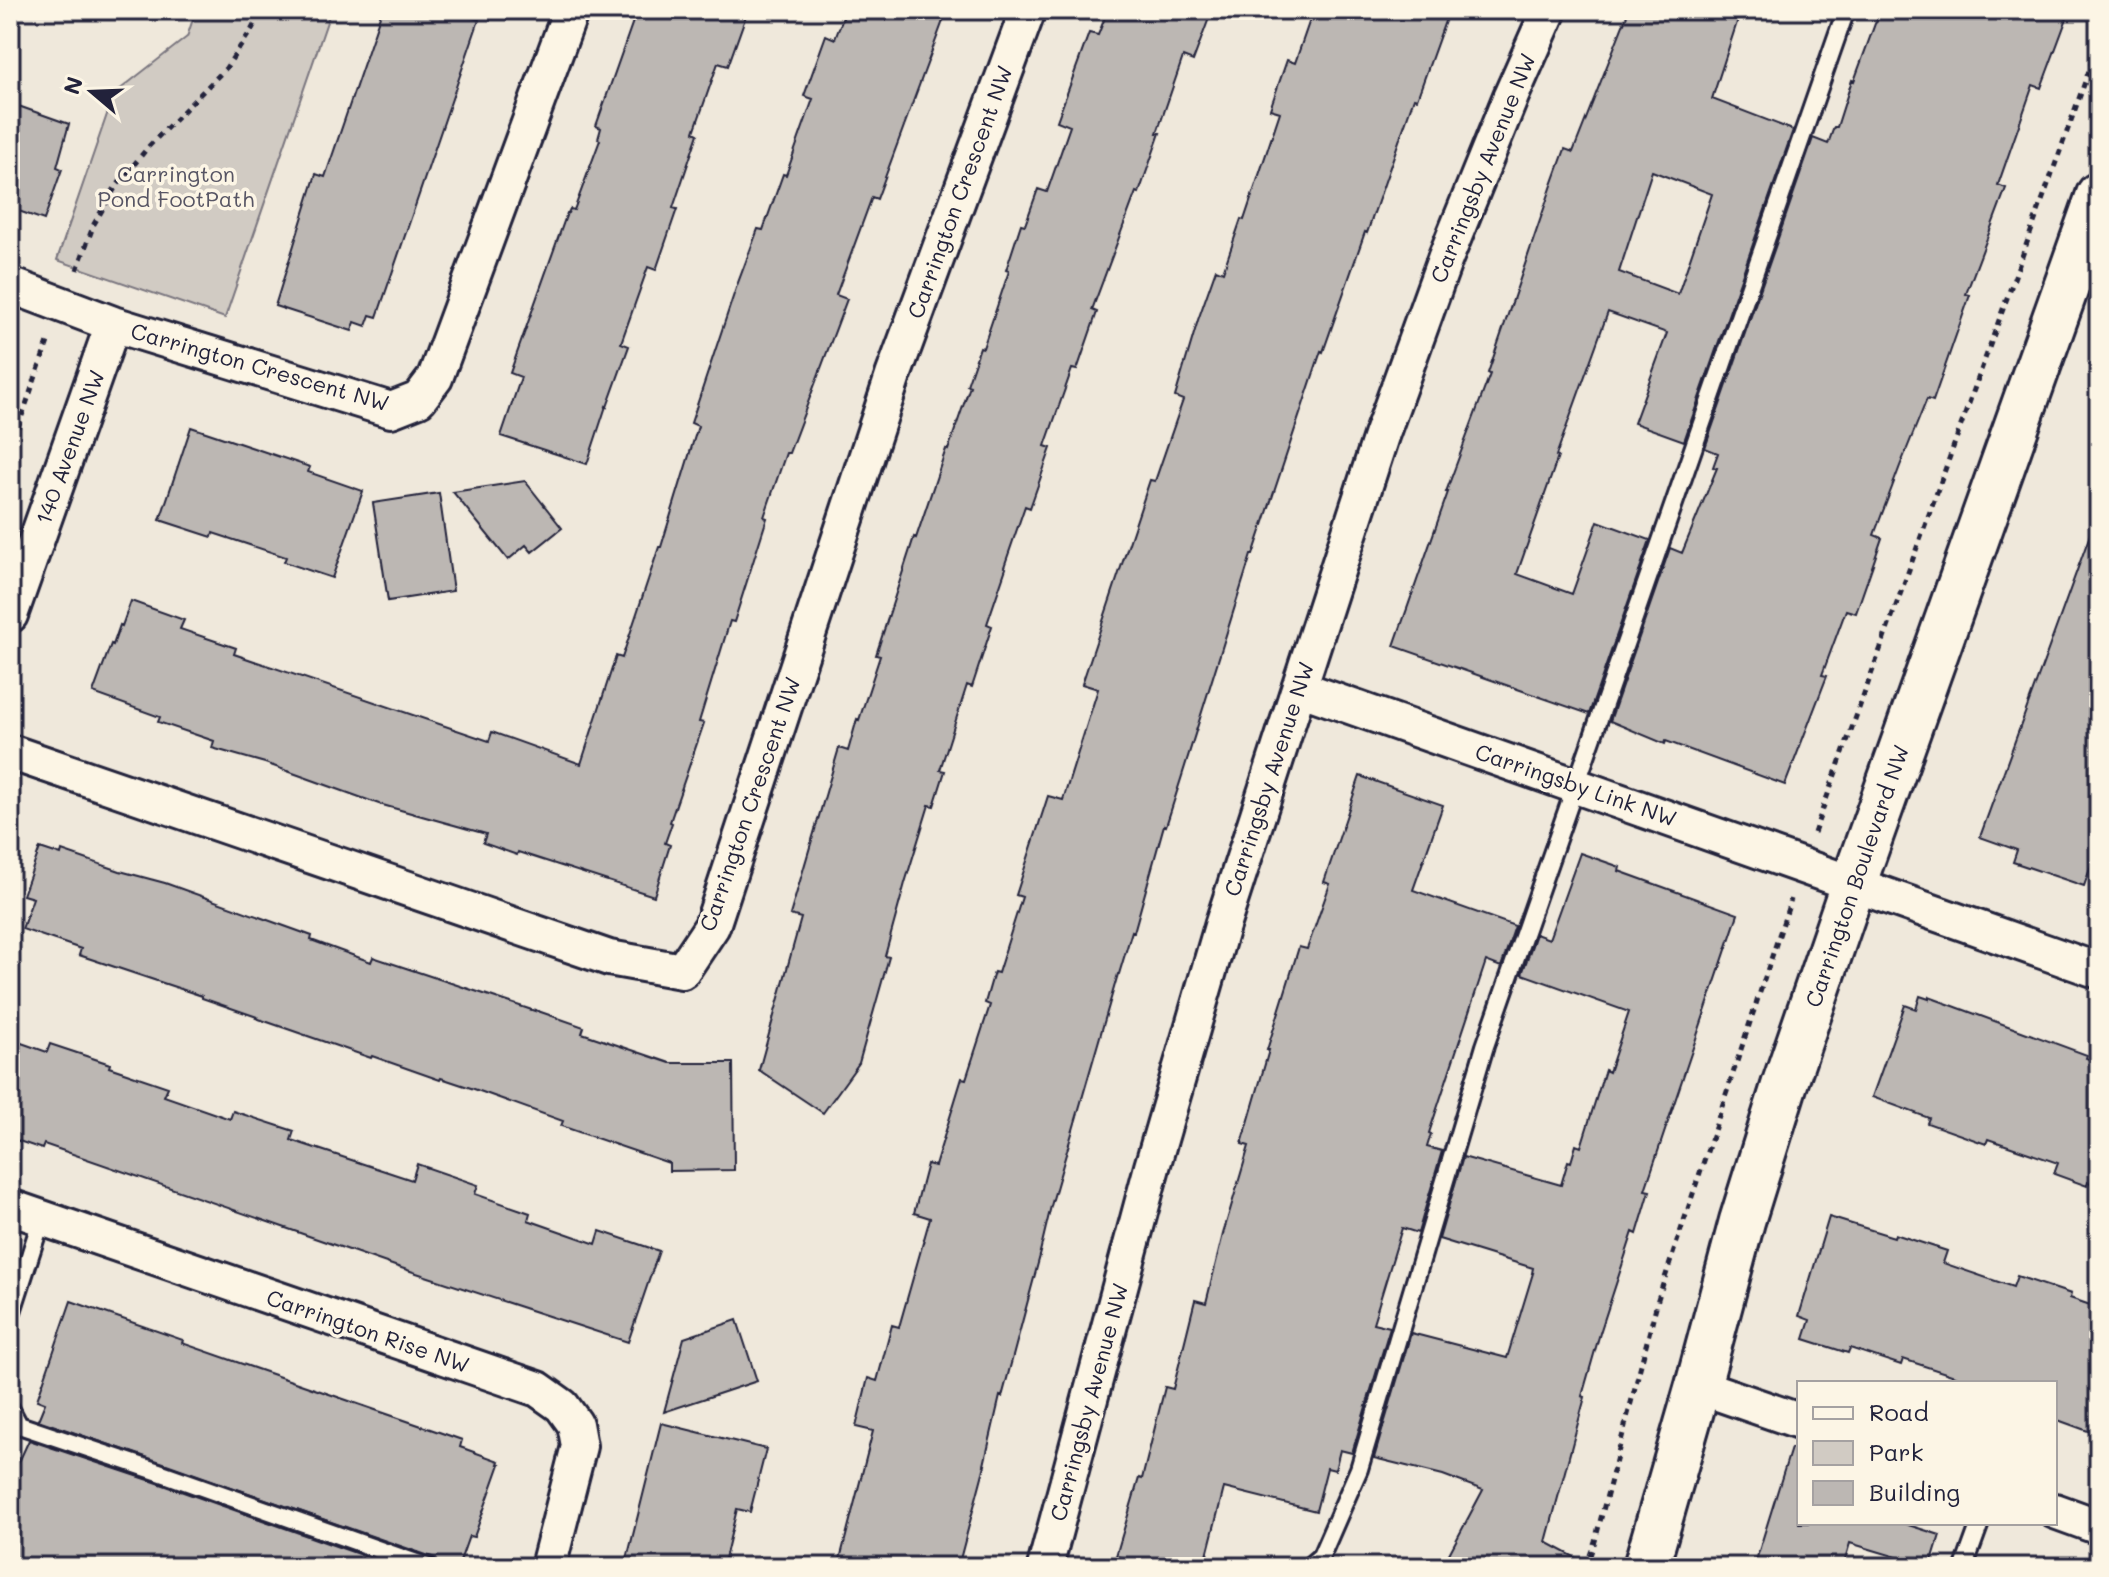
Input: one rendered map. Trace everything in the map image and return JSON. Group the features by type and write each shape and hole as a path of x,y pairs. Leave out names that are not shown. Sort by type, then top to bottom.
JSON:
{"street":[{"name":"Carrington Crescent NW","path":"10,285 113,324 391,410 419,399 435,378 571,10"},
{"name":"Carrington Crescent NW","path":"10,752 609,958 682,971 712,926 893,376 1028,10"},
{"name":"Carringsby Avenue NW","path":"1045,1567 1152,1167 1222,926 1299,688 1381,436 1445,259 1549,10"},
{"name":"Carrington Boulevard NW","path":"1646,1567 1742,1221 1784,1086 2099,195"},
{"name":"140 Avenue NW","path":"10,615 113,324"},
{"name":"Carringsby Link NW","path":"1299,688 2099,971"},
{"name":"Carrington Rise NW","path":"10,1207 538,1389 562,1406 575,1424 579,1446 548,1567"},
{"path":"1698,1386 1797,1420"},
{"path":"2057,1512 2099,1527"}],"lane":[{"path":"1308,1567 1321,1556 1359,1469 1485,1046 1846,10"},
{"path":"10,1318 42,1218"},
{"path":"10,1408 19,1425 428,1567"},
{"path":"1964,1567 1979,1525"}],"path":[{"path":"75,275 94,224 115,188 149,146 226,68 262,10"},
{"path":"1821,816 2099,43"},
{"path":"10,450 42,356"},
{"path":"1586,1567 1603,1513 1658,1299 1783,922"}],"green space":[{"name":"Carrington Pond FootPath","path":"196,10 331,10 225,318 57,260 114,94 187,37"}],"building":[{"path":"382,10 472,10 470,17 479,20 377,317 370,315 366,326 355,322 352,331 275,306 316,174 325,177"},
{"path":"637,10 748,10 728,66 718,63 694,132 698,134 673,208 677,209 656,270 648,267 621,343 629,346 587,464 501,436 521,377 510,373 567,213 570,209 574,210 600,140 601,128 596,126"},
{"path":"846,10 947,10 877,199 872,197 836,295 847,299 789,453 786,453 734,622 730,621 699,722 704,723 670,822 665,843 670,845 654,896 483,843 486,834 379,804 265,763 212,748 214,741 158,722 160,717 93,693 131,601 184,620 180,629 236,648 234,654 489,741 492,732 581,764 616,656 622,658 661,547 698,426 691,423 736,288 758,229 763,230 783,174 786,175 813,99 804,96 826,35 835,39"},
{"path":"1108,10 1212,10 1193,61 1183,57 1139,193 1136,192 1092,310 1097,312 1077,370 1072,369 1045,446 1051,448 1030,508 1025,506 1004,567 987,624 992,626 972,687 967,685 940,770 945,771 934,806 929,805 905,883 885,956 889,957 859,1063 823,1113 759,1070 801,918 790,915 839,748 848,751 859,720 880,656 876,655 914,537 948,450 980,347 983,348 1021,224 1025,225 1038,189 1047,192 1070,126 1057,121 1089,33 1098,35"},
{"path":"1338,10 1449,10 1321,351 1164,825 1051,1206 958,1567 838,1567 873,1431 856,1427 868,1378 877,1381 892,1325 899,1327 930,1218 914,1213 927,1164 935,1166 962,1078 966,1079 990,1005 985,1003 994,972 998,973 1022,897 1016,895 1048,796 1063,800 1098,689 1082,684 1150,480 1155,481 1183,400 1175,397 1198,320 1216,269 1223,272 1241,219 1244,220 1280,112 1270,109 1287,60 1295,63 1313,11 1335,18"},
{"path":"1629,10 1741,10 1712,99 1793,130 1684,441 1634,423 1667,333 1608,312 1556,456 1517,574 1572,594 1598,521 1650,540 1589,714 1394,646 1565,149 1573,152","holes":["1652,171 1712,194 1678,294 1619,272"]},
{"path":"1880,10 2070,10 2041,88 2033,85 1998,185 2006,188 1966,294 1970,295 1933,401 1927,399 1900,466 1874,535 1882,538 1856,613 1846,610 1822,675 1827,676 1785,785 1666,741 1665,744 1610,721 1670,548 1682,553 1717,468 1713,467 1718,453 1705,448 1813,138 1828,144 1834,127 1837,127"},
{"path":"10,103 69,124 57,167 62,169 44,220 10,208"},
{"path":"191,427 310,467 308,472 363,491 332,578 284,562 286,557 213,533 212,537 160,520"},
{"path":"525,481 562,528 532,552 526,545 508,560 453,492"},
{"path":"439,493 453,591 388,601 373,503"},
{"path":"2095,521 2099,522 2099,865 2092,863 2084,886 2013,862 2017,850 1980,837"},
{"path":"1360,776 1443,805 1413,890 1515,926 1501,967 1486,961 1429,1133 1427,1147 1442,1151 1418,1233 1402,1228 1373,1323 1390,1327 1352,1453 1340,1450 1335,1470 1327,1468 1316,1511 1224,1488 1204,1567 1156,1567 1116,1556 1139,1478 1142,1479 1165,1387 1173,1389 1195,1300 1206,1303 1249,1146 1242,1144 1267,1050 1299,947 1307,949 1330,884 1324,882"},
{"path":"40,848 61,855 62,851 165,883 312,936 311,940 371,962 373,957 535,1010 584,1027 582,1033 670,1063 733,1063 734,1170 669,1171 669,1163 561,1126 563,1121 256,1018 202,996 79,955 81,949 22,929 33,898 23,895"},
{"path":"1580,853 1620,867 1619,871 1738,914 1645,1190 1650,1191 1637,1234 1633,1232 1600,1333 1546,1542 1593,1567 1442,1567 1483,1490 1443,1475 1374,1458 1411,1333 1507,1358 1533,1273 1533,1268 1439,1239 1463,1157 1561,1185 1576,1145 1581,1147 1605,1070 1609,1072 1629,1012 1522,974 1536,934 1549,939"},
{"path":"1920,996 2087,1055 2086,1058 2099,1063 2099,1186 2088,1182 2087,1186 2054,1174 2058,1163 1988,1139 1986,1144 1927,1123 1929,1118 1872,1097 1905,1005 1916,1009"},
{"path":"10,1039 47,1052 50,1044 110,1064 109,1067 168,1087 164,1096 230,1119 233,1111 294,1131 291,1140 412,1180 417,1164 478,1185 475,1194 530,1213 528,1220 596,1244 600,1231 659,1251 628,1342 395,1266 44,1144 42,1149 10,1138"},
{"path":"1829,1217 1947,1251 1943,1263 2013,1287 2017,1276 2071,1294 2070,1298 2099,1308 2099,1435 2057,1420 2057,1381 1979,1381 1971,1378 1970,1381 1903,1359 1901,1365 1850,1348 1848,1353 1804,1339 1810,1320 1799,1316"},
{"path":"71,1301 462,1440 460,1447 499,1461 474,1537 469,1536 458,1567 439,1567 432,1557 38,1420 45,1403 37,1400"},
{"path":"737,1320 757,1381 664,1412 684,1338"},
{"path":"661,1423 766,1449 750,1512 737,1509 723,1567 662,1567 627,1559"},
{"path":"29,1440 395,1567 10,1567 10,1461 18,1464"},
{"path":"1791,1448 1797,1449 1797,1525 1908,1525 1940,1535 1930,1567 1850,1543 1843,1567 1754,1567"}]}
